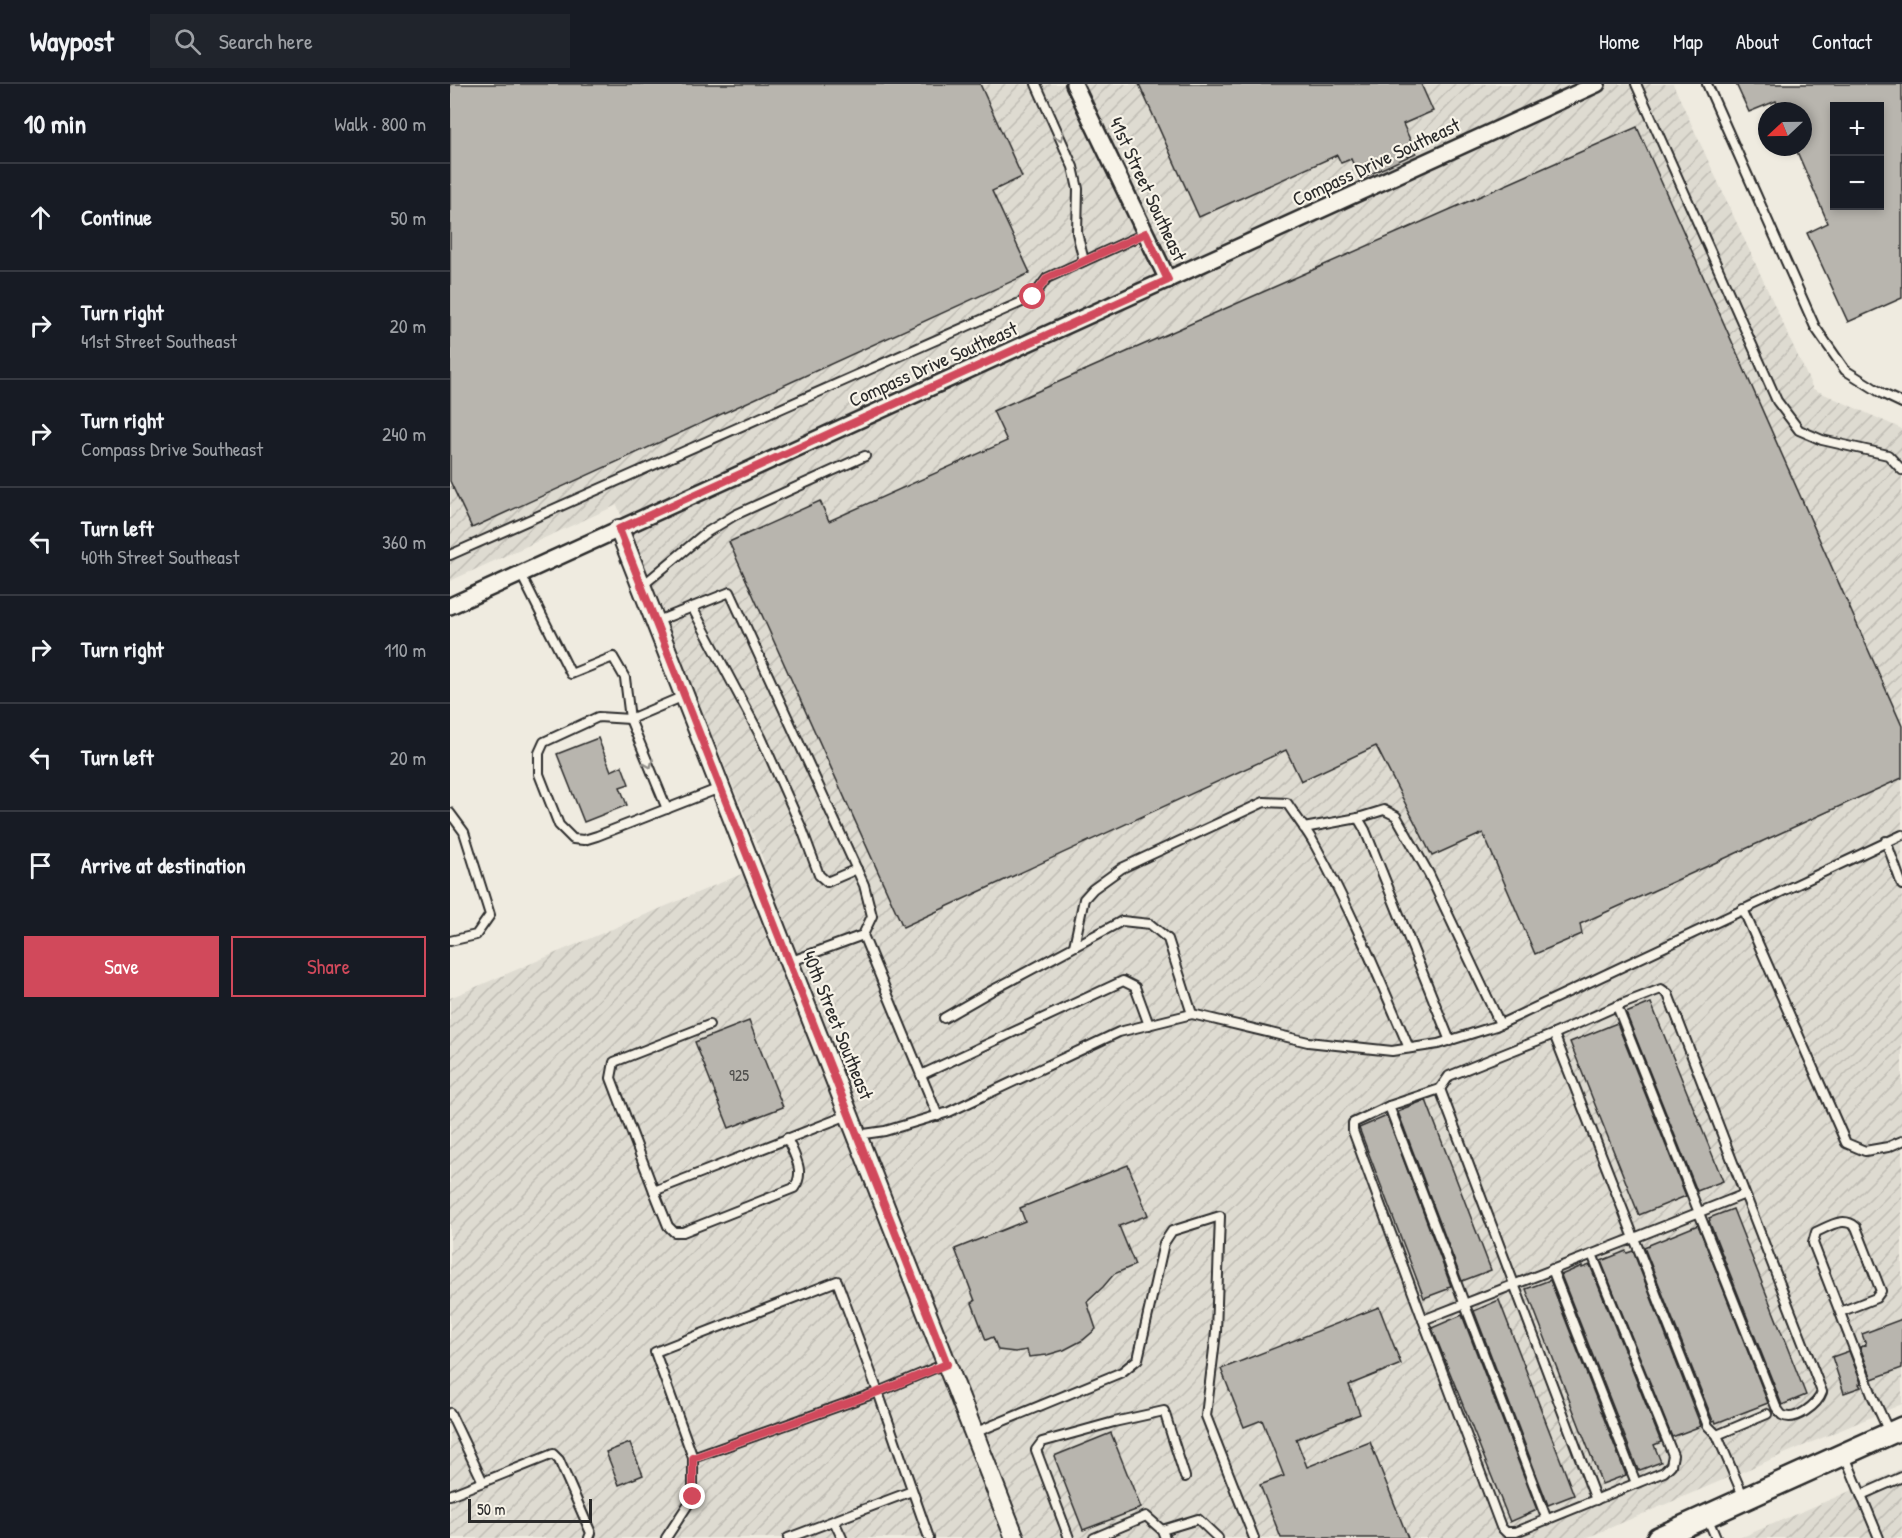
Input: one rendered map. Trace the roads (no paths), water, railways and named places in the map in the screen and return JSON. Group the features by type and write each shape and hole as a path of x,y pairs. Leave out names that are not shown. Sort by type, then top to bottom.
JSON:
{"main road":[{"path":"1658,1538 1896,1430"}],"street":[{"name":"41st Street Southeast","path":"1074,84 1168,280"},
{"name":"Compass Drive Southeast","path":"450,606 1597,84"},
{"name":"40th Street Southeast","path":"619,529 1016,1538"}],"lane":[{"path":"1036,84 1073,166 1078,189 1077,233 1084,261"},
{"path":"1636,84 1777,401 1799,430 1822,440 1888,455 1902,470"},
{"path":"1707,84 1815,327 1845,370 1902,403"},
{"path":"450,555 1033,297 1047,278 1146,233"},
{"path":"641,587 704,534 735,514 865,456"},
{"path":"521,573 571,674 613,657 625,678 630,718 668,808"},
{"path":"655,622 730,592 864,885 872,916 863,935 789,962"},
{"path":"692,607 761,737 802,829 819,874 827,882 857,869"},
{"path":"684,696 630,718 598,717 544,742 539,753 539,774 559,825 573,839 584,840 720,788"},
{"path":"1074,946 1084,899 1122,868 1264,802 1287,803 1315,844 1364,945 1409,1048"},
{"path":"1304,828 1358,818 1384,810 1396,816 1429,874 1500,1024"},
{"path":"450,813 464,832 490,915 476,935 451,937"},
{"path":"1358,818 1365,830 1450,1041"},
{"path":"857,1135 885,1131 938,1116 1119,1032 1192,1014 1308,1042 1392,1051 1450,1041 1500,1024 1902,835"},
{"path":"1886,841 1902,885"},
{"path":"1743,909 1846,1143 1865,1151 1888,1147 1902,1141"},
{"path":"944,1018 1122,921 1150,924 1168,939 1192,1014"},
{"path":"863,935 938,1116"},
{"path":"921,1075 1124,981 1134,987 1149,1025"},
{"path":"1592,1254 1673,1455 1671,1465 1664,1472 1547,1520 1516,1532 1506,1532 1501,1527 1353,1131 1353,1123 1389,1106 1440,1089 1449,1076 1554,1034 1617,1006 1661,988 1668,994 1822,1392 1820,1399 1811,1408 1791,1417 1783,1415 1776,1407 1617,1006"},
{"path":"709,1025 614,1062 611,1078 668,1226 674,1232 683,1232 794,1188 799,1181 800,1172 787,1138"},
{"path":"1554,1034 1708,1426 1717,1435 1745,1499"},
{"path":"1440,1089 1596,1500"},
{"path":"1389,1106 1547,1520"},
{"path":"654,1191 849,1114"},
{"path":"1423,1320 1745,1194"},
{"path":"974,1433 1122,1372 1138,1359 1164,1243 1172,1231 1220,1216 1216,1332 1206,1416 1254,1538"},
{"path":"1840,1312 1876,1298 1881,1291 1856,1227 1846,1221 1816,1232 1813,1243 1872,1395 1896,1430"},
{"path":"1552,1269 1636,1483"},
{"path":"666,1538 693,1497 693,1458 655,1352 837,1281 929,1538"},
{"path":"693,1458 878,1392 947,1364"},
{"path":"1069,1538 1036,1450 1042,1442 1164,1411 1185,1477"},
{"path":"450,1413 483,1482"},
{"path":"1717,1435 1767,1414"},
{"path":"450,1495 553,1454 559,1460 591,1533 589,1538"},
{"path":"1844,1454 1879,1538"},
{"path":"1861,1495 1902,1477"},
{"path":"788,1538 912,1491"},
{"path":"1094,1538 1146,1516 1164,1534 1198,1519 1218,1538"},
{"path":"1706,1516 1716,1538"},
{"path":"834,1521 842,1538"}]}
